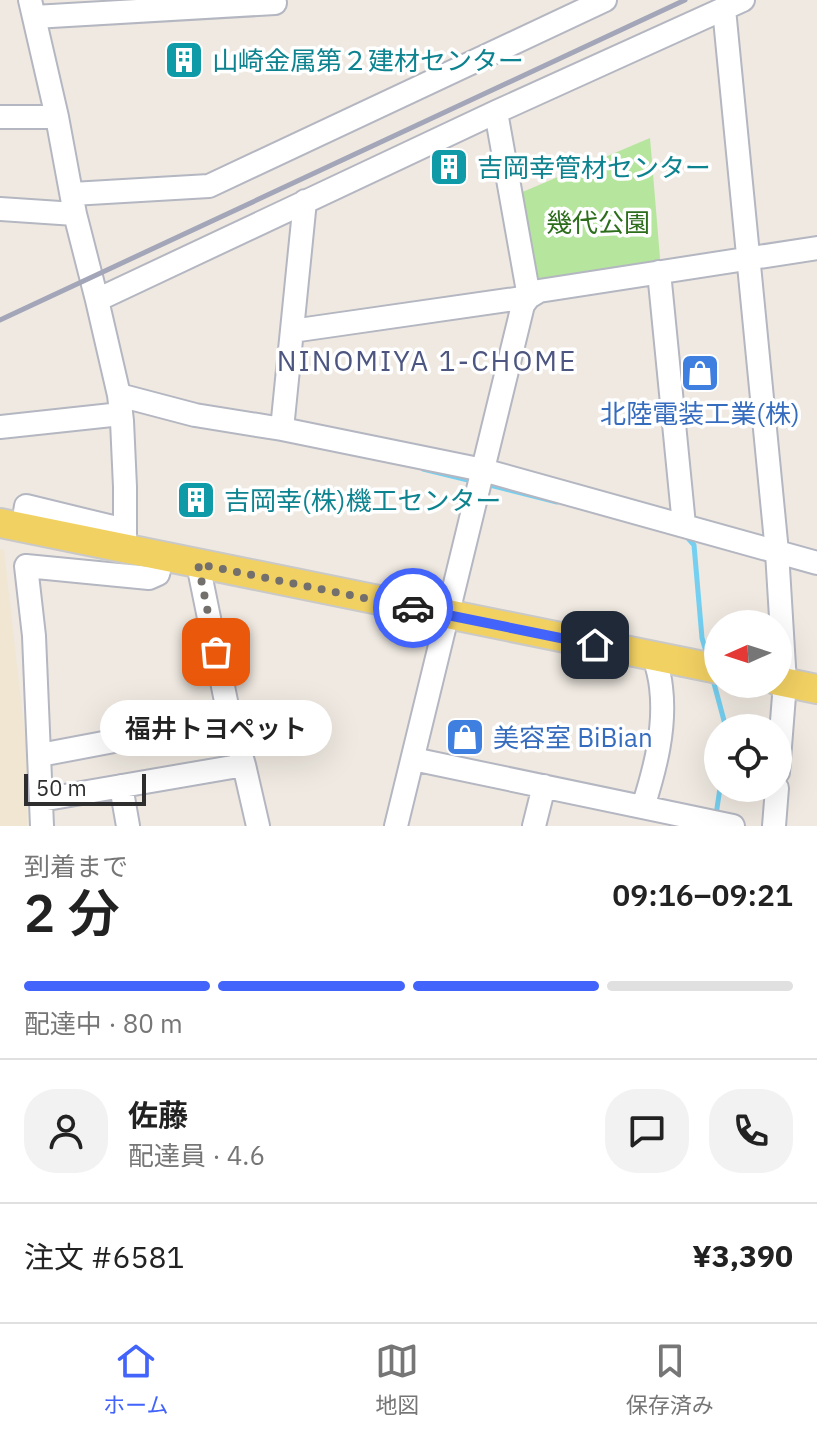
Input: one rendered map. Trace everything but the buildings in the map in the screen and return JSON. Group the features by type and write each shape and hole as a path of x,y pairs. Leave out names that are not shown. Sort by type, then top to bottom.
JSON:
{"main road":[{"path":"13,518 125,539 163,556 198,564 704,666"},
{"path":"792,684 817,689"}],"street":[{"path":"0,209 74,204 209,186 598,1"},
{"path":"125,539 120,405 32,8 275,3"},
{"path":"97,300 733,4 747,259 777,552 779,610"},
{"path":"496,112 529,297"},
{"path":"0,117 57,117"},
{"path":"282,429 305,201"},
{"path":"396,826 523,305 539,291 817,248"},
{"path":"659,272 684,525"},
{"path":"292,331 529,297"},
{"path":"0,427 120,405 282,429 483,470 817,563"},
{"path":"26,539 34,636 42,826"},
{"path":"26,566 149,578 158,574 163,556"},
{"path":"198,564 230,719 258,826"},
{"path":"652,814 663,720 661,686 654,656"},
{"path":"40,755 230,719"},
{"path":"413,759 544,786 652,814 733,826"},
{"path":"41,800 244,765"},
{"path":"121,786 128,826"},
{"path":"534,826 544,786"},
{"path":"774,826 776,802"}],"shaded area":[{"path":"0,549 4,550 27,755 27,826 0,826"}],"green space":[{"name":"幾代公園","path":"650,138 661,270 532,289 513,196"}],"waterway":[{"path":"423,469 472,481"},
{"path":"486,484 557,502"},
{"path":"686,536 694,545 704,645"},
{"path":"718,698 722,714"},
{"path":"716,815 718,802"}],"railway":[{"path":"0,320 685,0"}],"way so far":[{"path":"216,652 198,564 413,608"}],"place":[{"name":"山崎金属第２建材センター","path":"184,60"},
{"name":"吉岡幸管材センター","path":"449,167"},
{"name":"北陸電装工業(株)","path":"700,373"},
{"name":"吉岡幸(株)機工センター","path":"196,500"},
{"name":"福井トヨペット","path":"216,652"},
{"name":"美容室 BiBian","path":"465,737"}],"district":[{"name":"NINOMIYA 1-CHOME","path":"427,360"}],"route":[{"path":"413,608 595,645"}]}
